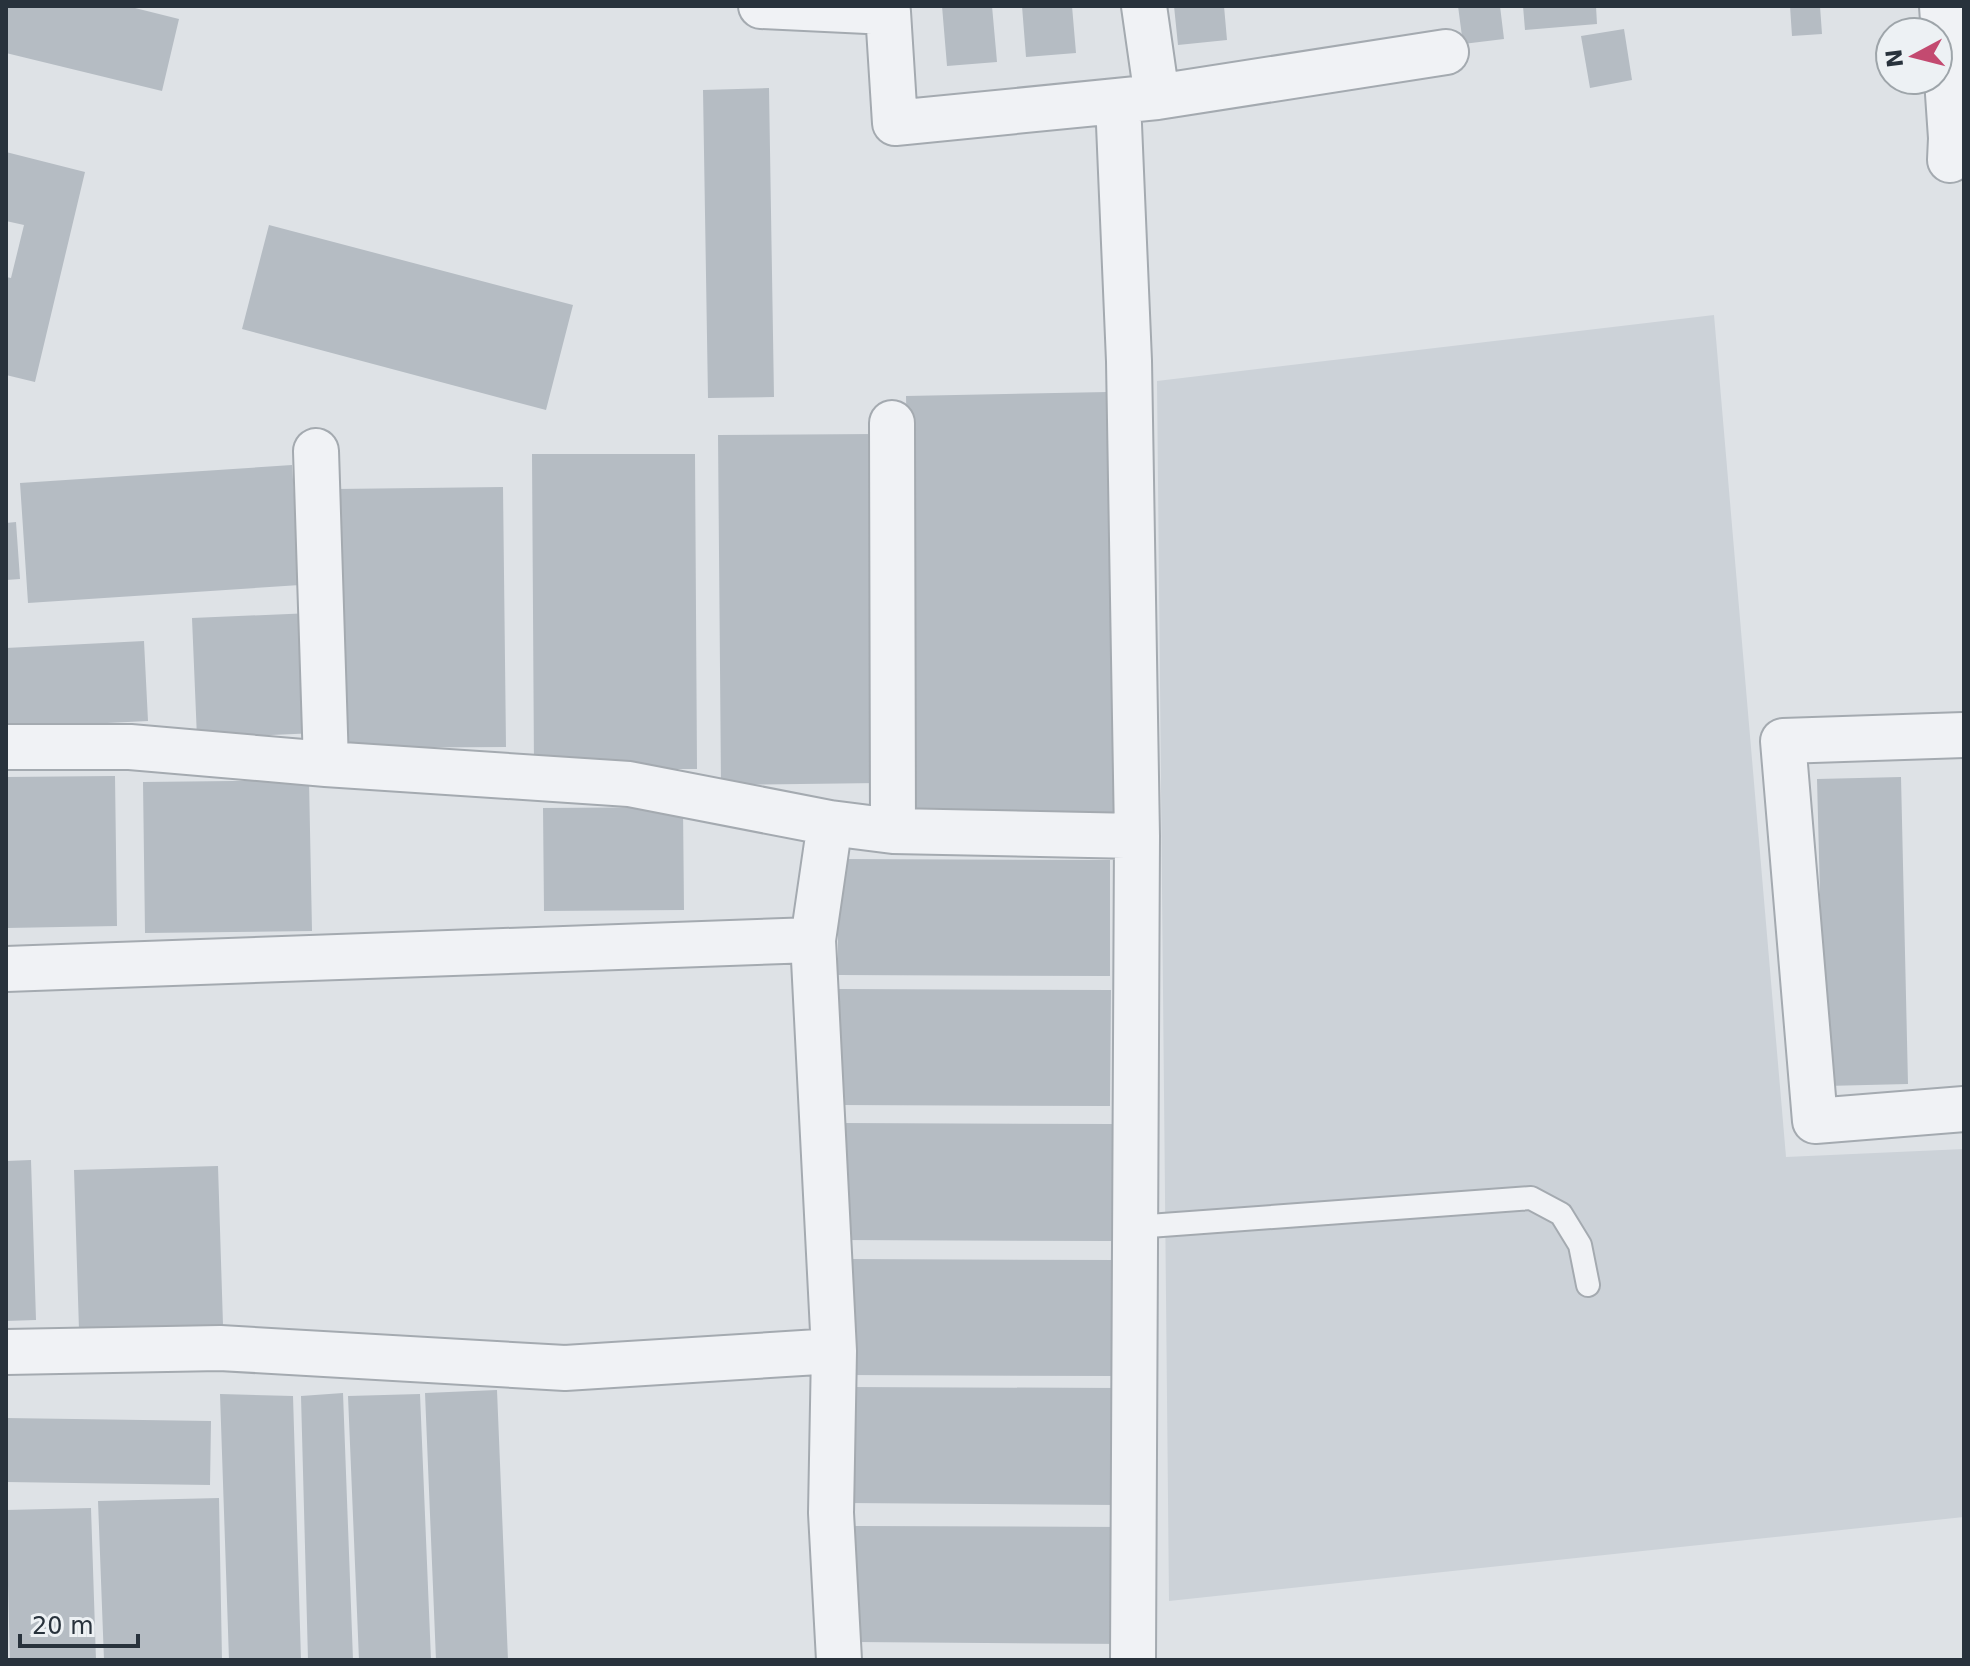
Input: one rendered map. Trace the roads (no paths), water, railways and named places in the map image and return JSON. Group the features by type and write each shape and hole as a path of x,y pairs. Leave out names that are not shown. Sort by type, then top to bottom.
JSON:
{"street":[{"path":"761,6 887,9 895,123 1137,99 1446,52"},
{"path":"1133,1660 1137,836 1129,361 1137,99 1144,6"},
{"path":"1942,6 1950,160"},
{"path":"892,423 893,831"},
{"path":"316,451 326,764"},
{"path":"1964,735 1783,741 1815,1121 1964,1109"},
{"path":"6,747 130,747 326,764 629,784 830,823 893,831 1137,836"},
{"path":"830,823 813,940 834,1351 831,1513 839,1660"},
{"path":"6,969 813,940"},
{"path":"6,1352 220,1348 565,1368 834,1351"}],"lane":[{"path":"1135,1227 1531,1198 1561,1214 1580,1245 1588,1285"}]}
